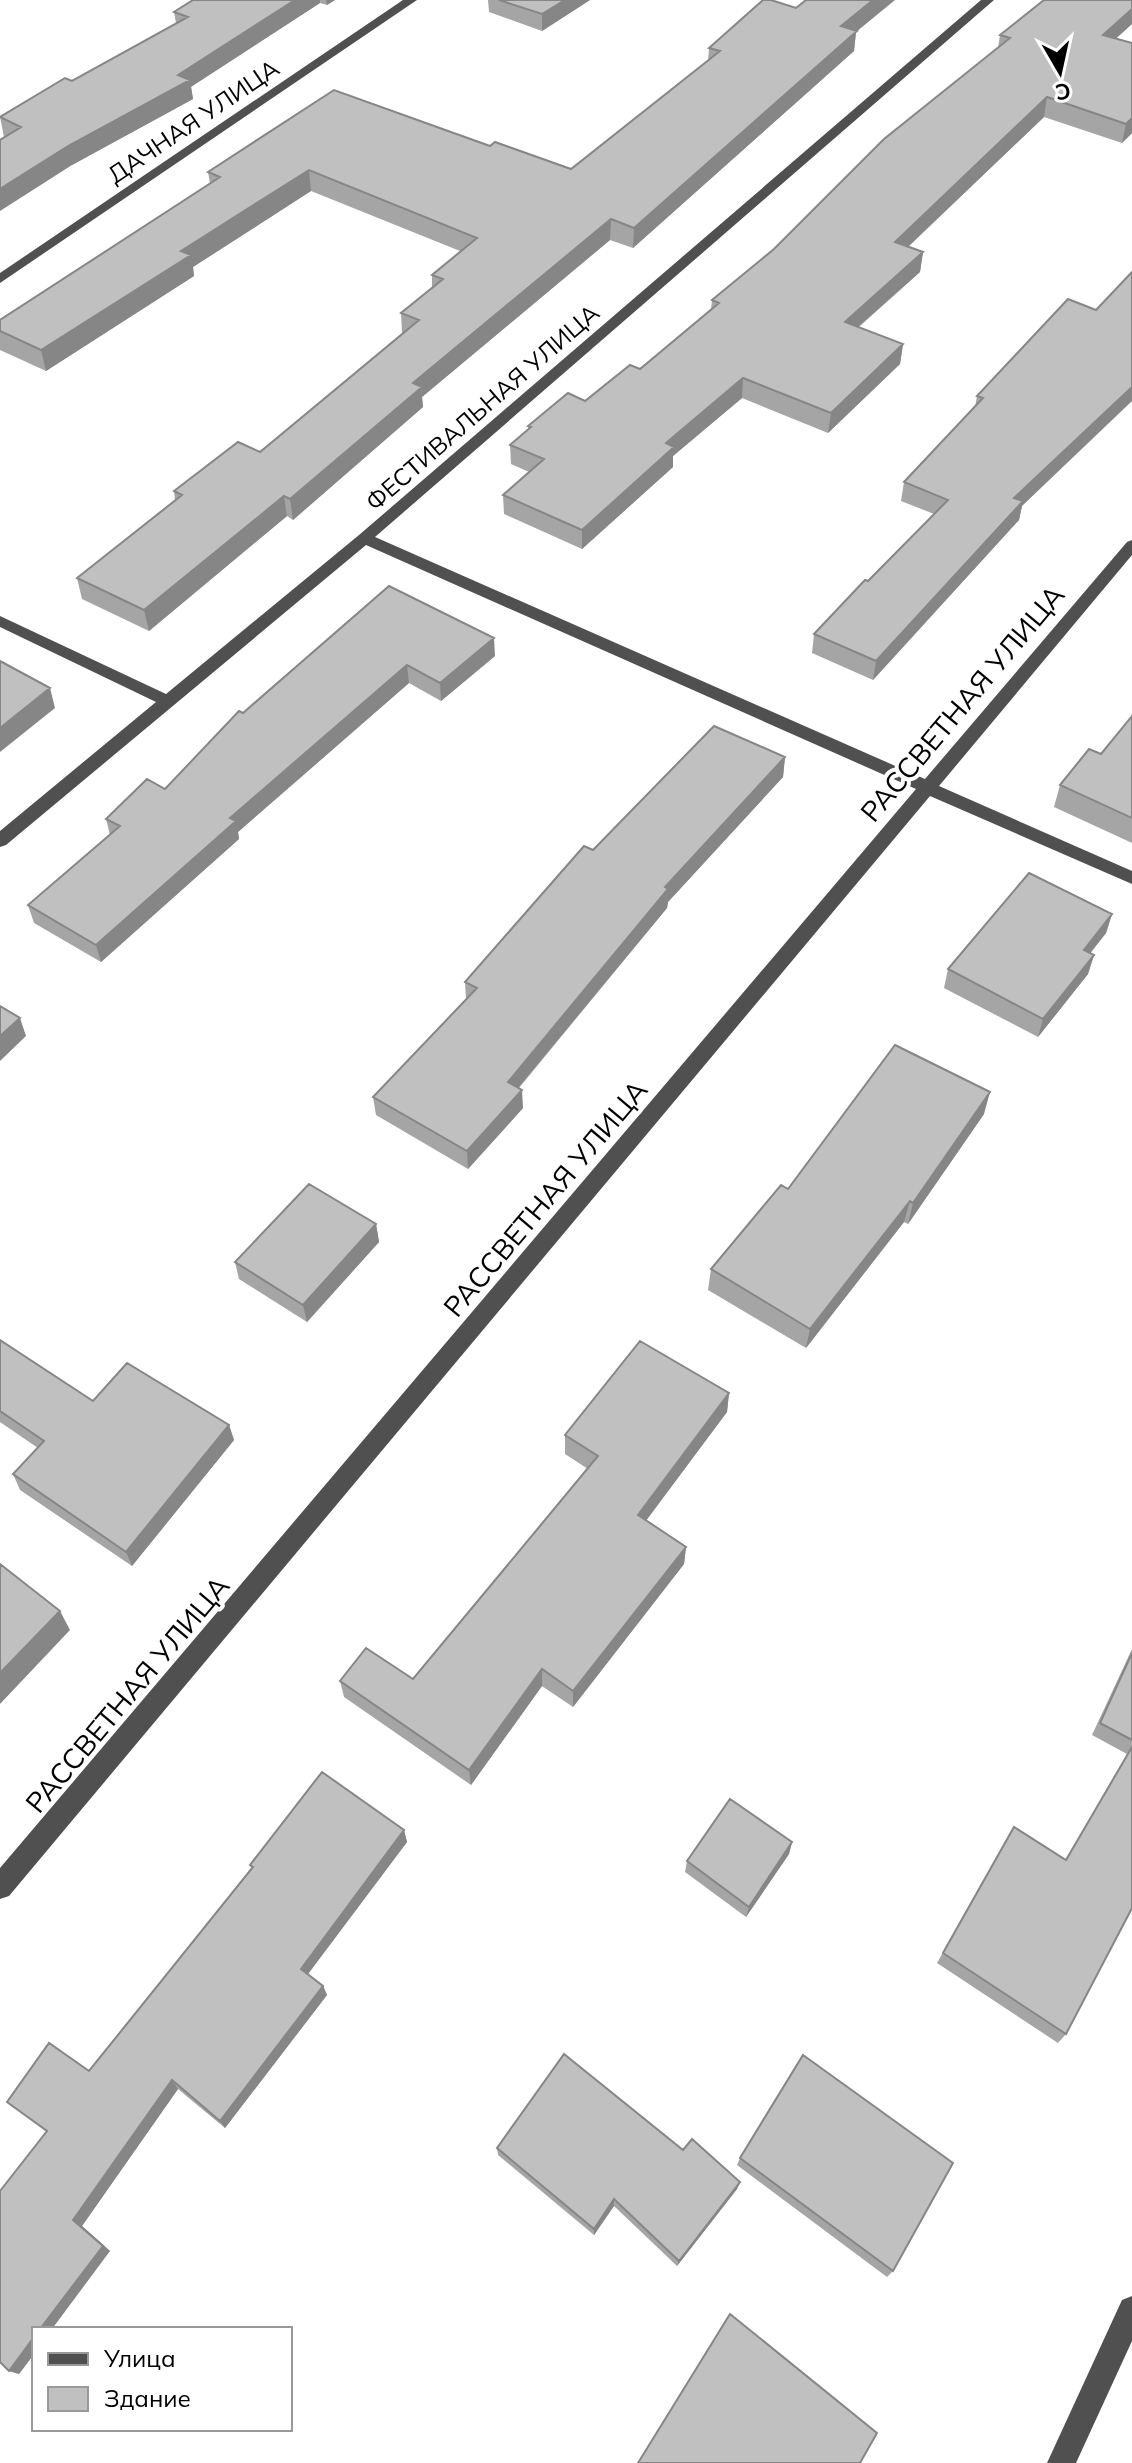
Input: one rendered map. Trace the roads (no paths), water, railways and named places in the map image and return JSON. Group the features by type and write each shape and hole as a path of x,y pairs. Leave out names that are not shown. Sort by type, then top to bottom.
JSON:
{"street":[{"name":"ДАЧНАЯ УЛИЦА","path":"0,279 411,0"},
{"name":"ФЕСТИВАЛЬНАЯ УЛИЦА","path":"0,841 364,538 988,0"},
{"path":"364,538 1132,878"},
{"name":"РАССВЕТНАЯ УЛИЦА","path":"0,1887 1132,545"},
{"path":"0,621 167,701"},
{"path":"1061,2463 1132,2310"}]}
